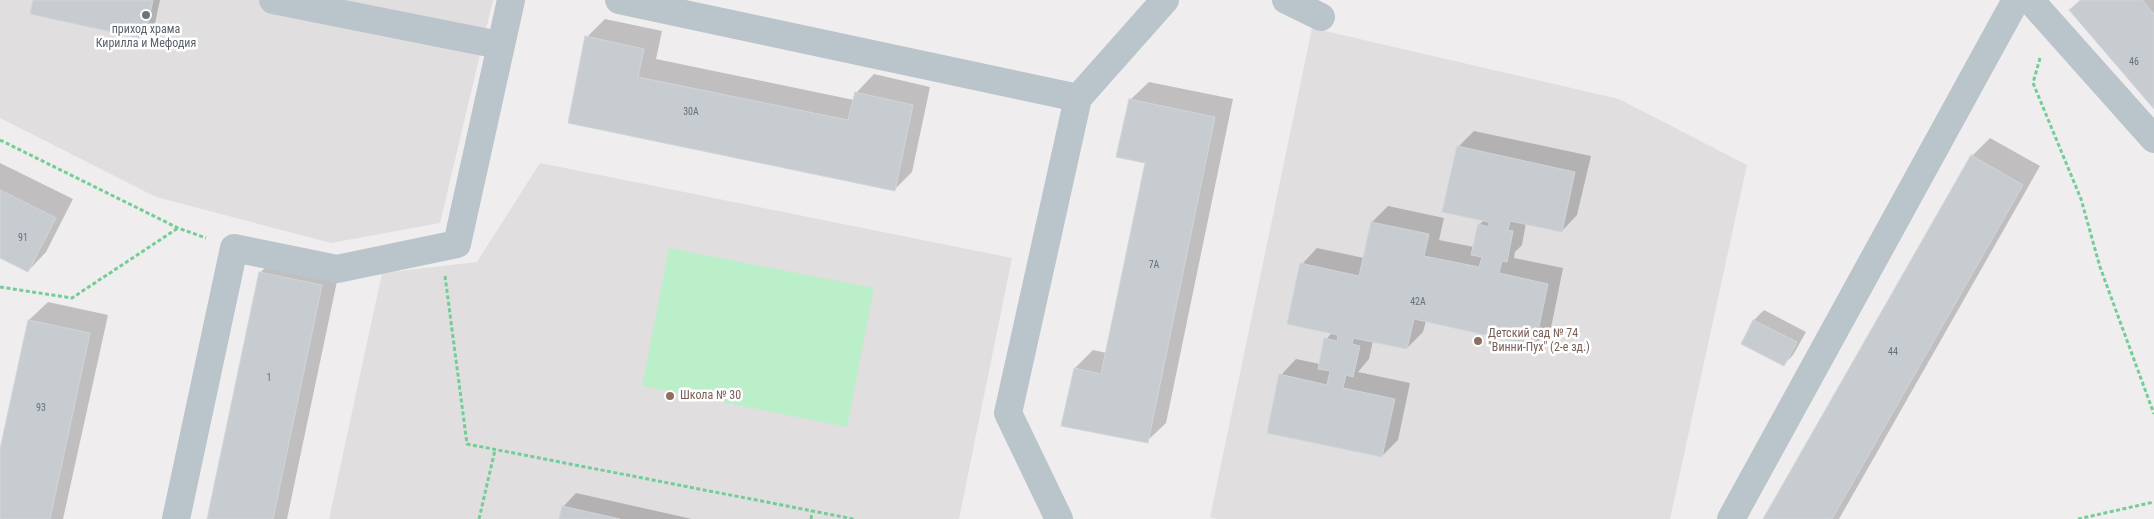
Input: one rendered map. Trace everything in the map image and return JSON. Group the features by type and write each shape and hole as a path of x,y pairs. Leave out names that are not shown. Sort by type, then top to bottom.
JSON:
{"lane":[{"path":"273,0 499,45"},
{"path":"176,519 234,248 337,269 457,244 499,45 511,0"},
{"path":"618,0 1078,98"},
{"path":"1061,519 1008,413 1078,98 1164,0"},
{"path":"1286,0 1321,17"},
{"path":"1731,519 2016,0"},
{"path":"2030,0 2154,138"}],"path":[{"path":"2051,24 2032,83 2081,199 2100,267 2154,414"},
{"path":"0,140 178,228 234,248"},
{"path":"0,287 72,298 178,228"},
{"path":"440,248 444,266 467,444 854,519"},
{"path":"479,519 495,450"},
{"path":"2078,519 2154,502"},
{"path":"810,519 812,511"}],"shaded area":[{"path":"0,0 493,0 440,223 331,243 156,197 0,118"},
{"name":"Детский сад № 74 \"Винни-Пух\" (2-е зд.)","path":"1312,28 1619,99 1747,165 1670,519 1218,519 1210,517"},
{"name":"Школа № 30","path":"540,163 1012,258 959,519 329,519 382,273 477,262"}],"green space":[{"path":"669,248 874,288 847,427 642,386"}],"building":[{"path":"33,0 153,0 145,39 30,14"},
{"path":"2081,0 2142,0 2154,14 2154,109 2069,10"},
{"path":"585,36 644,49 638,77 848,120 855,92 913,105 895,191 568,123"},
{"path":"1129,99 1215,117 1148,443 1061,426 1074,368 1101,374 1145,163 1116,157"},
{"path":"1457,146 1575,172 1562,232 1510,221 1508,230 1513,231 1507,262 1502,261 1499,273 1548,284 1535,346 1414,319 1407,349 1353,338 1352,344 1360,346 1353,377 1346,375 1343,388 1395,399 1382,457 1267,433 1279,374 1327,385 1330,371 1318,369 1324,338 1337,341 1338,335 1287,324 1300,263 1359,276 1371,222 1429,234 1424,256 1479,267 1482,257 1471,255 1478,224 1489,227 1489,222 1442,212"},
{"path":"1971,155 2023,185 1832,519 1763,519"},
{"path":"0,190 56,218 28,272 0,258"},
{"path":"259,272 322,285 273,519 207,519"},
{"path":"28,320 90,333 50,519 0,519 0,449"},
{"path":"1753,320 1797,342 1784,366 1741,344"},
{"path":"562,506 620,519 559,519"}],"place":[{"name":"приход храма Кирилла и Мефодия","path":"146,15"},
{"name":"Детский сад № 74 \"Винни-Пух\" (2-е зд.)","path":"1478,341"},
{"name":"Школа № 30","path":"670,396"}]}
